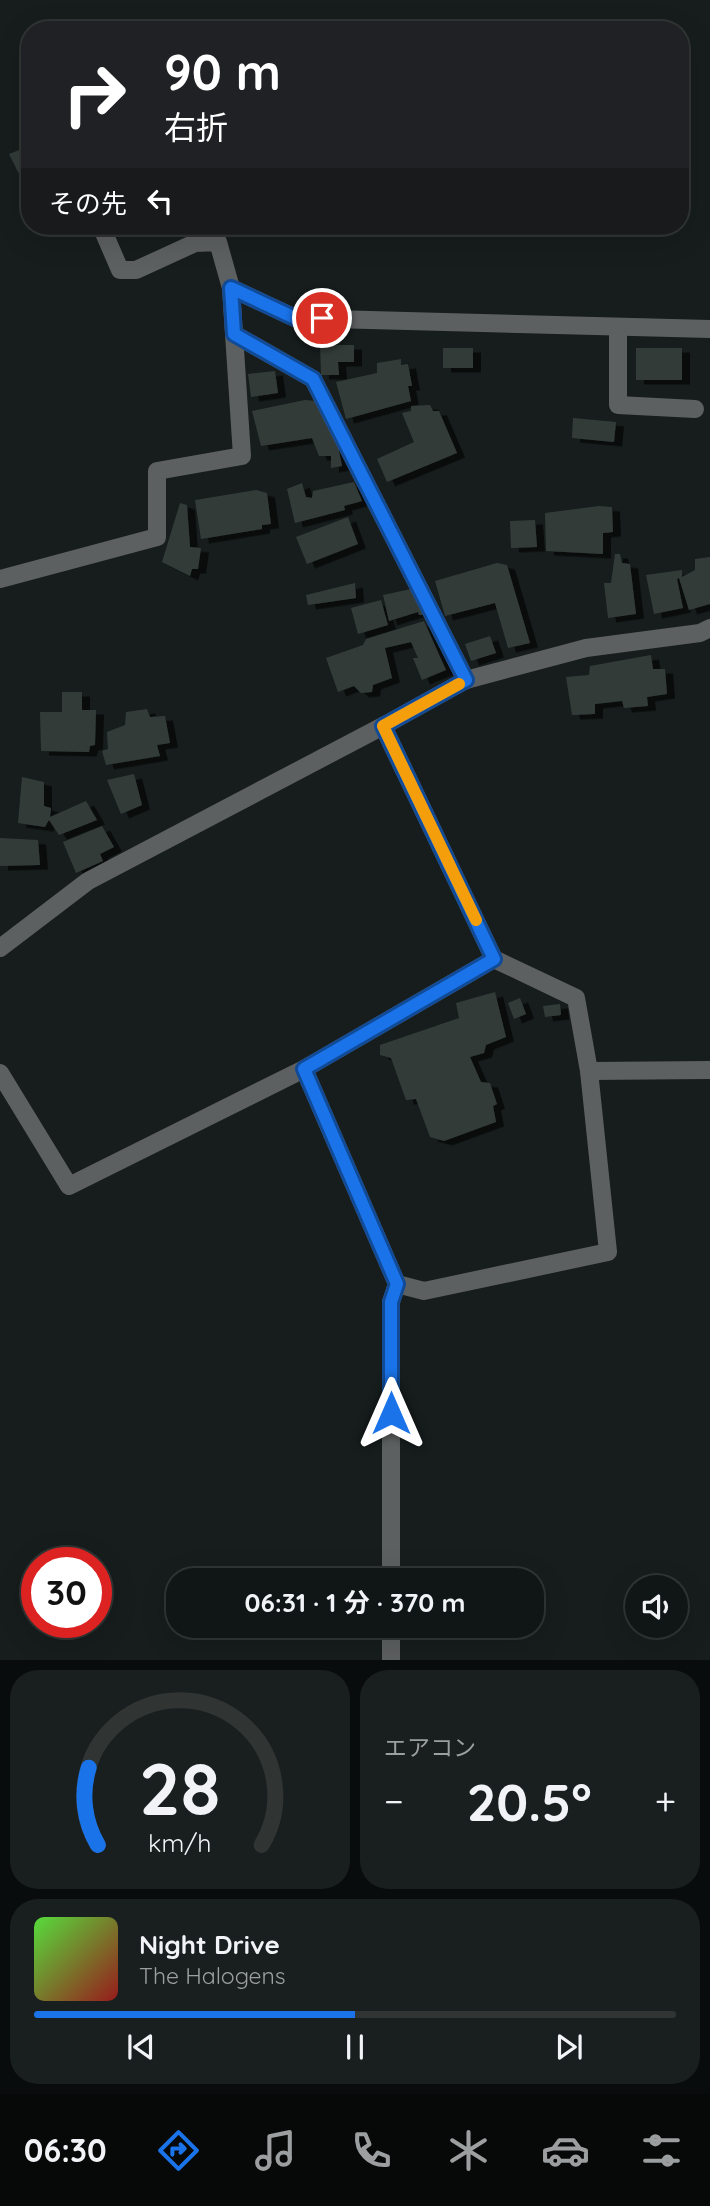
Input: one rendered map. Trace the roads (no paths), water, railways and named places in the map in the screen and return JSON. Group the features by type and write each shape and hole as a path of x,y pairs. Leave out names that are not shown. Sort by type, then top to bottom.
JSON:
{"street":[{"path":"0,579 157,537 157,471 242,456 231,288 218,242 195,243 136,270 120,270 105,235"},
{"path":"231,288 295,318 710,329"},
{"path":"618,328 618,405 695,409"},
{"path":"234,334 313,379 466,680"},
{"path":"0,948 88,881 466,680 586,648 700,633 710,628"},
{"path":"383,726 494,959 576,998 589,1071 608,1252 424,1291 397,1284"},
{"path":"0,1073 69,1186 304,1069 494,959"},
{"path":"304,1069 397,1284 391,1302 391,1568"},
{"path":"589,1071 710,1070"},
{"path":"391,1638 391,1660"}]}
